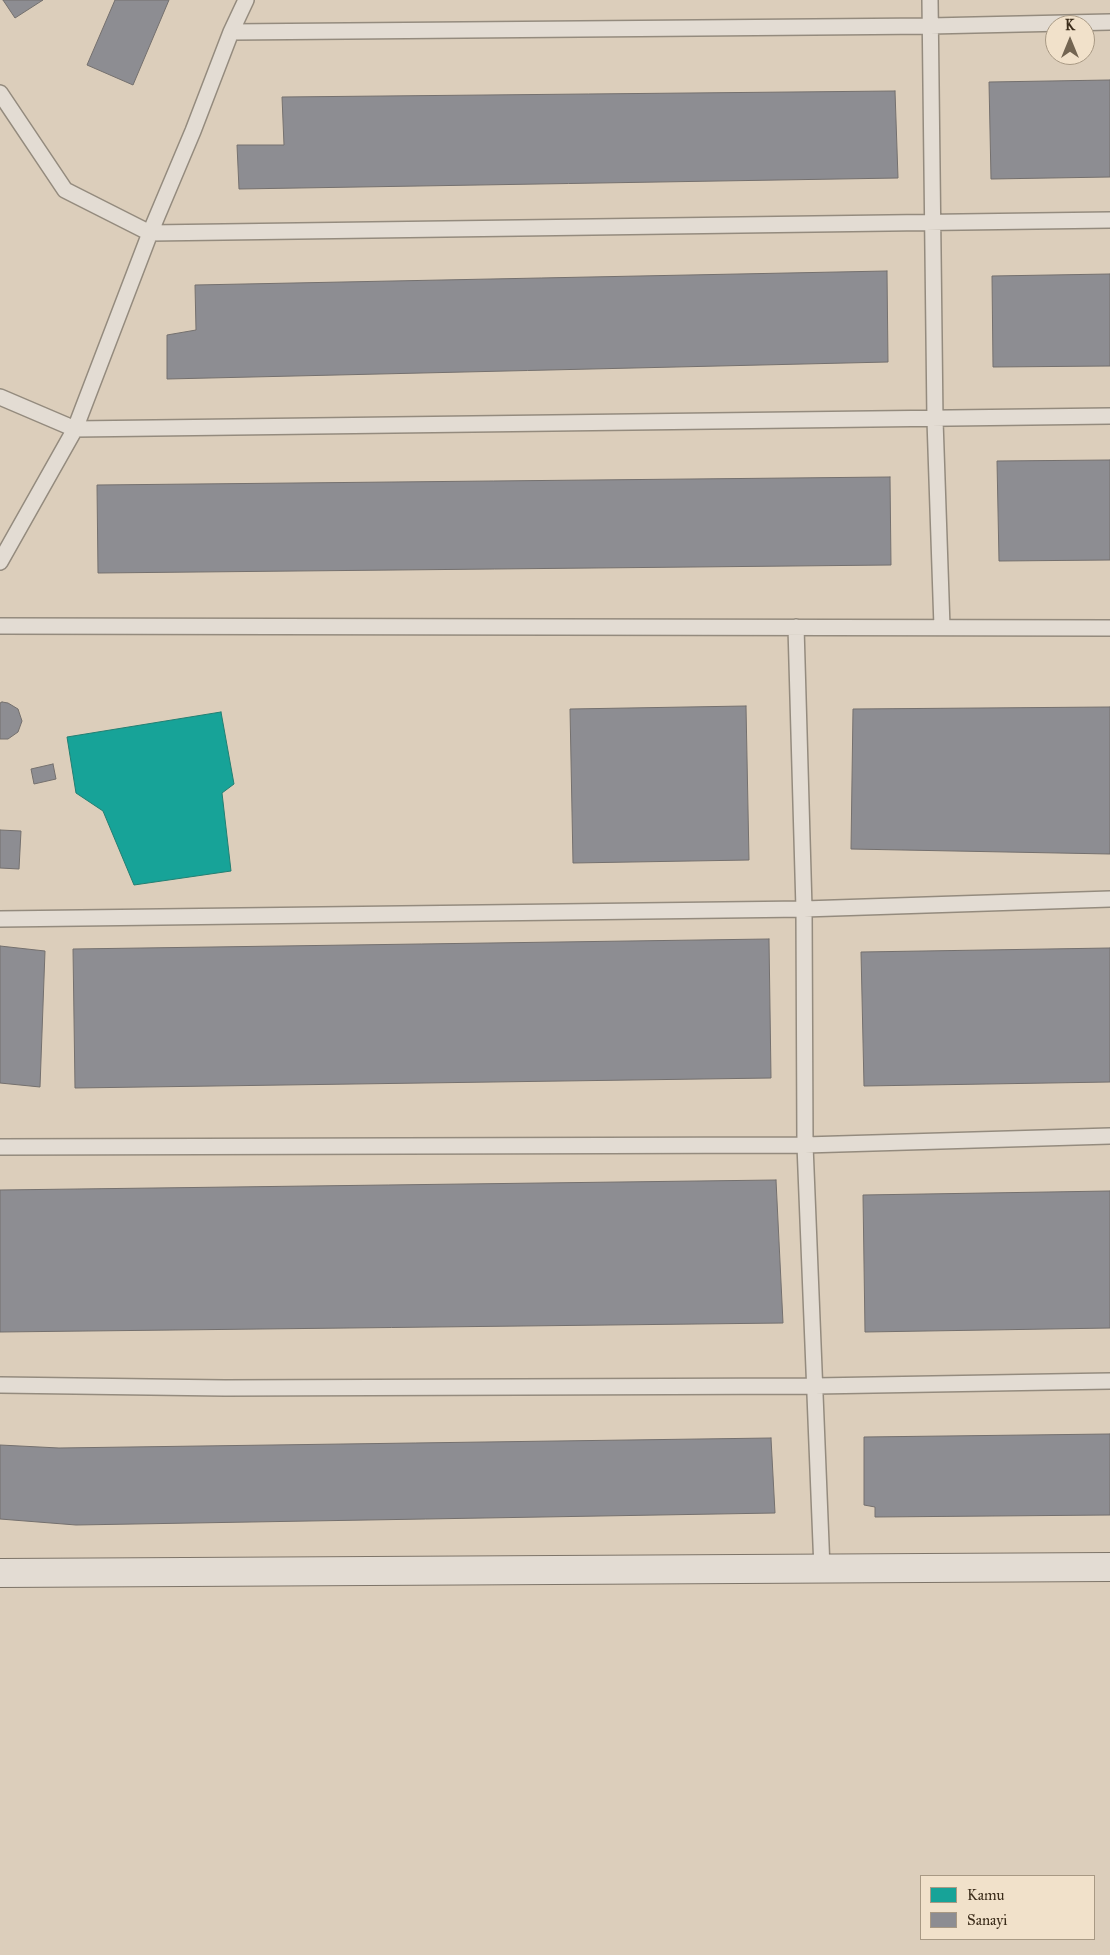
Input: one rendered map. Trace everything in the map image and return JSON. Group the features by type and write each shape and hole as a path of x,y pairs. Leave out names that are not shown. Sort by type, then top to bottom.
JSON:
{"street":[{"path":"0,1573 1110,1567"}],"lane":[{"path":"0,562 75,429 150,233 193,131 231,32 246,0"},
{"path":"930,0 935,420 942,627"},
{"path":"231,32 930,26 1110,22"},
{"path":"0,93 65,190 150,233 1110,220"},
{"path":"0,397 75,429 935,420 1110,416"},
{"path":"0,626 1110,628"},
{"path":"796,627 804,909 805,1146 822,1569"},
{"path":"0,919 804,909 1110,900"},
{"path":"0,1148 805,1146 1110,1136"},
{"path":"0,1385 225,1388 815,1386 1110,1381"}],"building: Kamu":[{"path":"221,712 234,784 222,793 231,871 134,885 103,811 76,793 67,737"}],"building: Sanayi":[{"path":"3,0 43,0 15,18"},
{"path":"115,0 169,0 133,85 87,65"},
{"path":"1110,80 1110,177 991,179 989,82"},
{"path":"895,91 898,178 239,189 237,145 284,145 282,97"},
{"path":"887,271 888,362 167,379 167,335 196,330 195,285"},
{"path":"1110,274 1110,366 993,367 992,276"},
{"path":"1110,460 1110,560 999,561 997,461"},
{"path":"890,477 891,565 98,573 97,485"},
{"path":"2,702 18,709 22,721 18,732 8,739 0,739 0,703"},
{"path":"746,706 749,860 573,863 570,709"},
{"path":"1110,707 1110,854 851,849 853,709"},
{"path":"53,764 56,779 34,784 31,769"},
{"path":"0,830 21,831 19,869 0,868"},
{"path":"769,939 771,1078 75,1088 73,949"},
{"path":"0,946 45,951 40,1087 0,1083"},
{"path":"1110,948 1110,1082 864,1086 861,952"},
{"path":"776,1180 783,1323 0,1332 0,1190"},
{"path":"1110,1191 1110,1328 865,1332 863,1195"},
{"path":"1110,1434 1110,1515 875,1517 875,1507 864,1505 864,1437"},
{"path":"771,1438 775,1513 76,1525 0,1519 0,1445 59,1448"}]}
